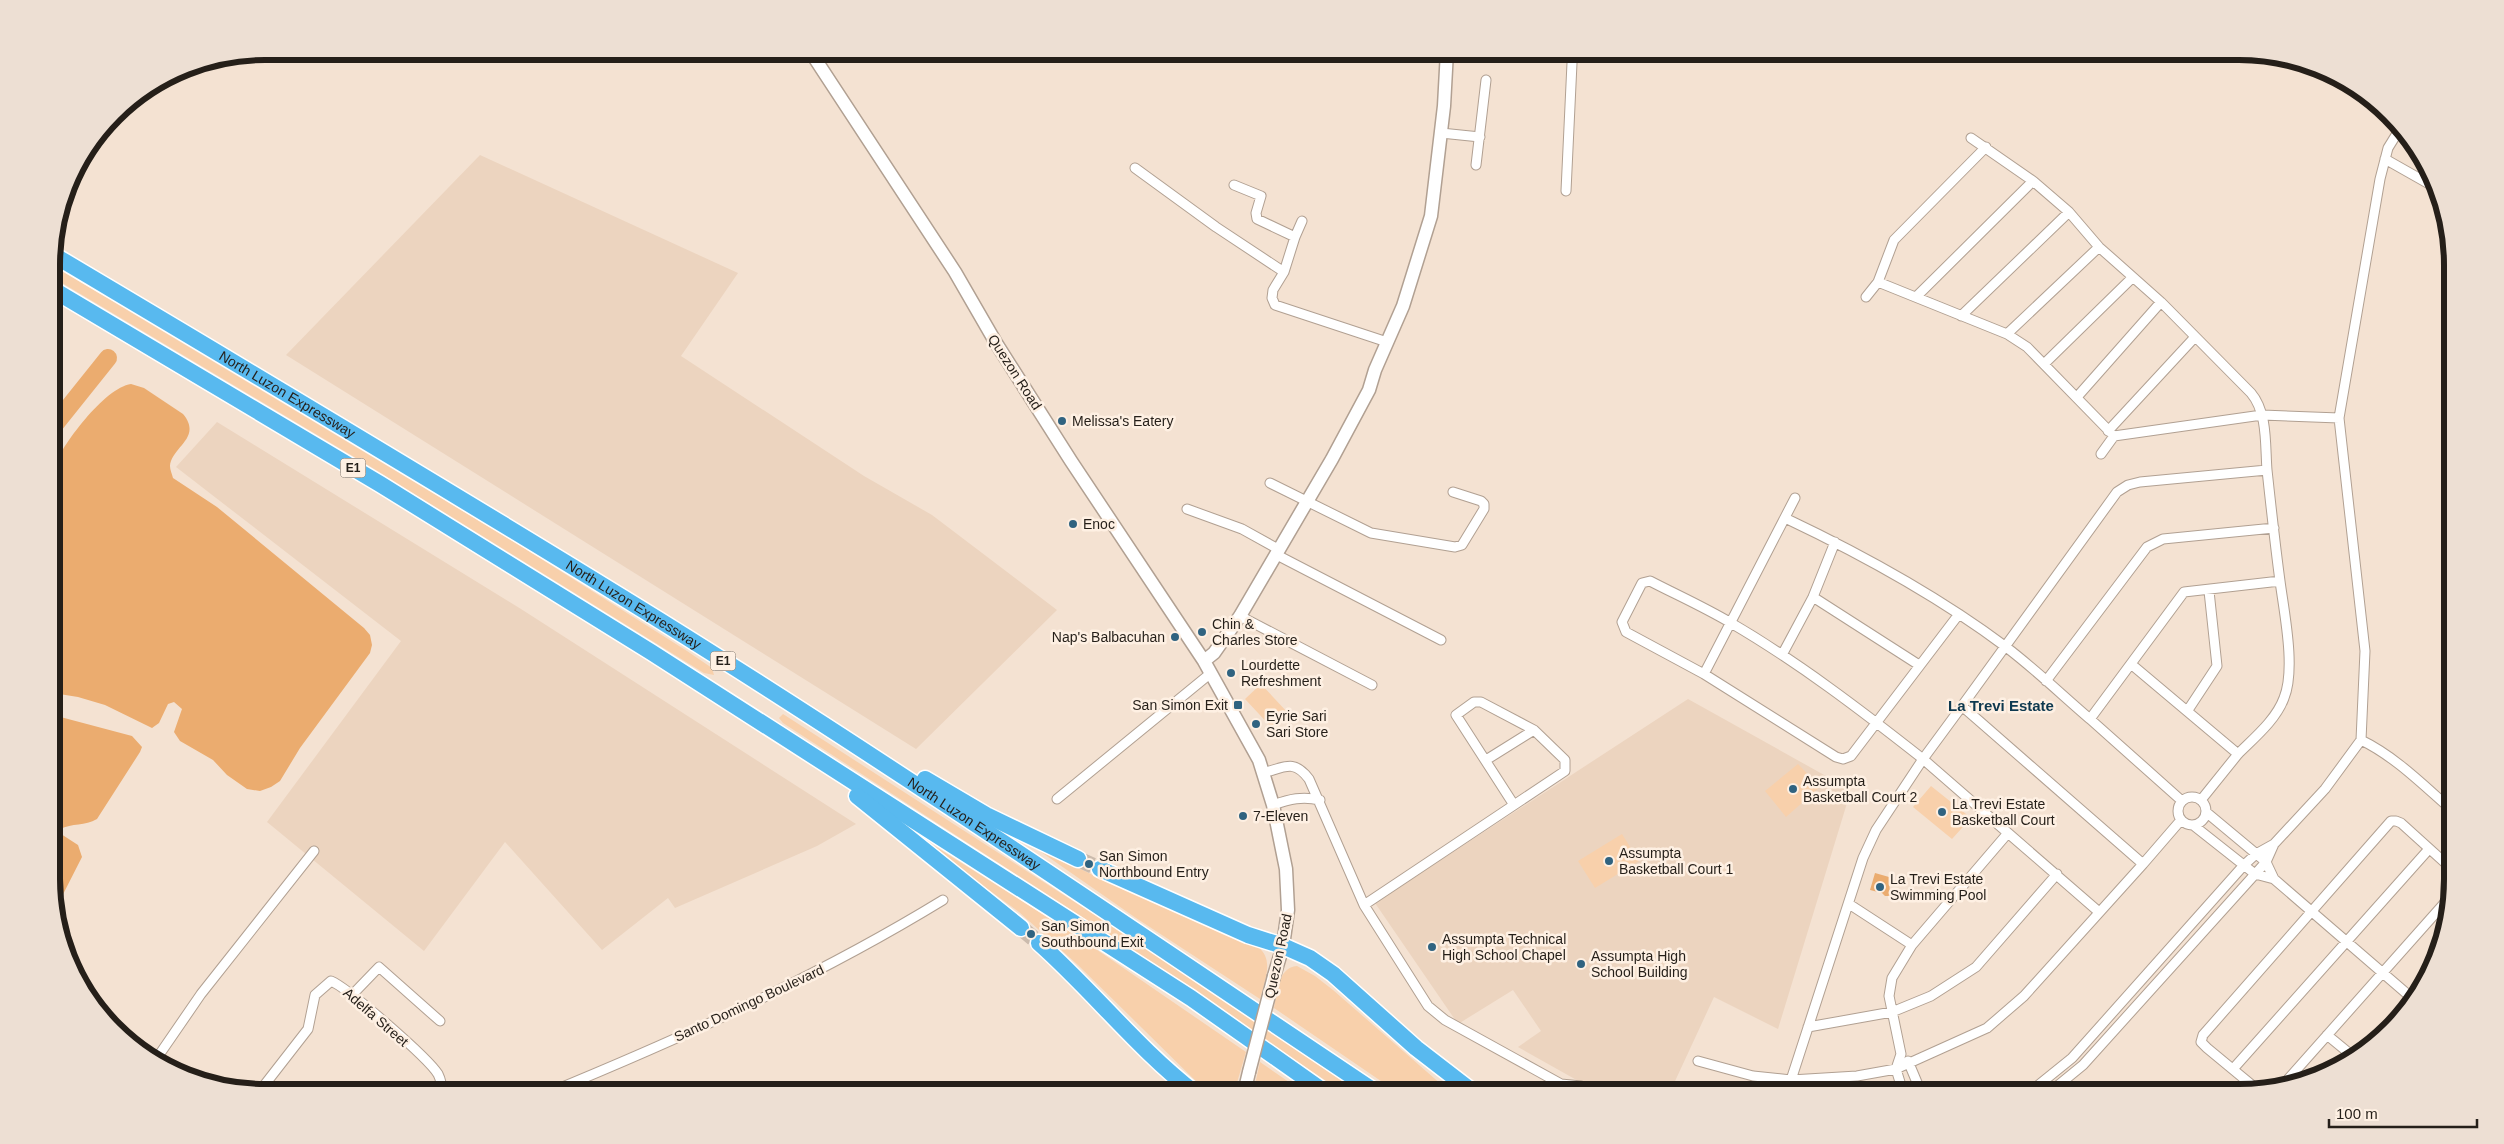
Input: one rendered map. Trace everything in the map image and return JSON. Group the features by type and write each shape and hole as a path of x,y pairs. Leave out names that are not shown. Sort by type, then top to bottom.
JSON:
{"highway":[{"name":"North Luzon Expressway","path":"60,259 661,621 858,747 1365,1084"},
{"name":"North Luzon Expressway","path":"60,294 380,484 651,652 1191,998 1315,1084"},
{"path":"651,652 676,676 867,803 1021,928"},
{"path":"858,747 882,755 986,815 1078,859"},
{"path":"1100,869 1248,935 1283,946 1310,958 1333,974 1416,1048 1463,1084"},
{"path":"1039,943 1073,973 1175,1077 1184,1084"}],"main road":[{"name":"Quezon Road","path":"816,60 955,272 996,343 1071,461 1204,661 1259,760 1274,805 1282,842 1288,910 1283,946 1246,1084"},
{"path":"1204,661 1214,653 1240,616 1369,390 1403,306 1429,224 1441,133 1446,60"}],"street":[{"path":"1566,190 1572,60"},
{"path":"1476,164 1486,80"},
{"path":"1441,133 1480,137"},
{"path":"2040,1084 2072,1058 2244,865 2256,854 2274,844 2325,789 2361,740 2365,651 2339,418 2360,302 2374,204 2385,159 2391,142 2396,134"},
{"path":"1971,138 2033,181 2069,212 2099,247 2161,302 2257,400 2262,415 2286,627 2288,686 2276,713 2238,754 2201,800"},
{"path":"1866,297 1878,282 1894,240 1986,147"},
{"path":"2385,159 2427,183"},
{"path":"1135,168 1216,228 1284,272"},
{"path":"1916,297 2033,181"},
{"path":"1234,185 1261,196 1256,213 1257,219 1296,236"},
{"path":"1961,316 2069,212"},
{"path":"1302,221 1284,272 1273,290 1272,298 1275,305 1387,342"},
{"path":"2007,334 2099,247"},
{"path":"2044,364 2132,278"},
{"path":"1878,282 2007,334 2027,347 2111,434"},
{"path":"2077,397 2161,302"},
{"path":"2101,454 2111,434 2195,337"},
{"path":"2111,434 2262,415 2339,418"},
{"path":"1791,1080 1863,858 1876,830 1923,759 2117,492 2140,482 2267,470"},
{"path":"1270,483 1371,533 1456,547 1462,545 1484,509 1484,504 1481,501 1453,492"},
{"path":"1704,674 1795,498"},
{"path":"1186,509 1242,529 1277,552 1441,640"},
{"path":"1785,518 1835,542 1959,614 2006,647 2182,801"},
{"path":"2046,681 2147,547 2163,539 2274,528"},
{"path":"1782,655 1813,597 1835,542"},
{"path":"1959,614 1875,721 1851,756 1843,759 1836,757 1704,674 1626,632 1622,622 1642,583 1650,581 1730,622 1782,655 1875,721 1923,759 2058,874 2098,912"},
{"path":"2090,719 2180,596 2190,590 2209,591 2280,581"},
{"path":"2188,710 2217,666 2209,591"},
{"path":"1813,597 1919,665"},
{"path":"1240,616 1372,685"},
{"path":"2131,664 2238,754"},
{"path":"1057,799 1211,673"},
{"path":"1364,905 1514,805 1565,771 1565,760 1534,730 1481,702 1474,702 1456,715 1514,805"},
{"path":"1962,706 2143,864"},
{"path":"1486,760 1534,730"},
{"path":"2361,740 2375,747 2398,764 2444,804"},
{"path":"1263,773 1291,766 1297,767 1309,779 1320,800 1364,905 1428,1006 1445,1020 1555,1084"},
{"path":"1274,805 1292,798 1306,797 1320,800"},
{"path":"1698,1061 1753,1076 1791,1080 1857,1076 1896,1070 1987,1028 2024,996 2181,820 2179,807 2182,801 2188,798 2201,800"},
{"path":"2201,800 2206,812 2266,862 2274,879 2408,995"},
{"path":"2193,825 2200,823 2206,812"},
{"path":"2181,820 2193,825 2255,874 2274,879"},
{"path":"2251,1084 2206,1048 2202,1042 2203,1035 2311,911 2391,821 2400,823 2444,862"},
{"path":"1900,1084 1896,1070 1901,1054 1889,996 1892,978 1912,945 2008,833"},
{"path":"2060,1084 2084,1065 2266,862 2274,844"},
{"path":"2233,1069 2429,849"},
{"path":"158,1054 201,994 314,851"},
{"path":"1808,1027 1892,1012 1932,996 1976,967 2058,874"},
{"name":"Santo Domingo Boulevard","path":"573,1084 750,1005 878,940 943,900"},
{"path":"1849,904 1912,945"},
{"path":"2289,1078 2442,906"},
{"path":"352,995 379,967 440,1020"},
{"name":"Adelfa Street","path":"265,1084 308,1029 315,994 331,981 352,995 432,1067 439,1076 440,1084"},
{"path":"2327,1035 2348,1052"},
{"path":"1901,1054 1911,1064 1918,1084"},
{"path":"2072,1058 2084,1065"}],"shaded area":[{"path":"480,155 738,273 681,356 864,476 932,515 1057,610 916,749 286,355"},
{"path":"60,270 516,543 687,651 712,668 714,675 704,673 371,467 60,282"},
{"path":"131,384 144,388 183,414 188,422 190,430 188,436 172,459 170,468 173,478 217,507 364,628 370,635 372,645 370,653 300,748 280,781 260,791 247,789 227,775 213,760 180,741 174,732 182,709 174,702 168,704 159,723 152,728 105,705 60,694 60,454 85,419 97,406 120,388"},
{"path":"217,422 521,609 856,824 817,846 675,908 668,898 602,950 505,842 424,951 267,822 401,641 176,467"},
{"path":"1261,684 1288,713 1272,728 1245,699"},
{"path":"1688,699 1851,790 1778,1029 1714,997 1674,1084 1584,1084 1518,1047 1541,1031 1513,990 1458,1024 1375,903"},
{"path":"783,714 1160,957 1347,1084 1331,1084 1096,926 783,723 779,718"},
{"path":"60,717 132,736 142,747 140,752 97,819 88,823 60,829"},
{"name":"Assumpta Basketball Court 2","path":"1798,764 1820,787 1786,817 1765,791"},
{"name":"La Trevi Estate Basketball Court","path":"1931,786 1971,818 1952,839 1913,807"},
{"path":"60,829 61,834 78,845 82,857 61,899"},
{"name":"Assumpta Basketball Court 1","path":"1622,834 1639,861 1595,888 1578,861"},
{"path":"925,840 1068,930 1246,1052 1237,1084 1199,1084 1078,965 1019,912 934,850"},
{"path":"1031,845 1101,879 1258,947 1266,958 1267,965 1266,979 1260,999 1136,918"},
{"name":"La Trevi Estate Swimming Pool","path":"1875,873 1889,877 1890,896 1870,890"},
{"path":"1297,966 1315,976 1333,990 1441,1084 1385,1084 1274,1008 1282,976 1291,967"},
{"path":"1260,1062 1292,1084 1255,1084"}],"waterway":[{"path":"60,418 108,358"}],"tunnel":[{"path":"1078,859 1100,869"},
{"path":"1021,928 1039,943"}],"place":[{"name":"Melissa's Eatery","path":"1062,421"},
{"name":"Enoc","path":"1073,524"},
{"name":"Chin & Charles Store","path":"1202,632"},
{"name":"Nap's Balbacuhan","path":"1175,637"},
{"name":"Lourdette Refreshment","path":"1231,673"},
{"name":"San Simon Exit","path":"1238,705"},
{"name":"Eyrie Sari Sari Store","path":"1256,724"},
{"name":"Assumpta Basketball Court 2","path":"1793,789"},
{"name":"La Trevi Estate Basketball Court","path":"1942,812"},
{"name":"7-Eleven","path":"1243,816"},
{"name":"Assumpta Basketball Court 1","path":"1609,861"},
{"name":"San Simon Northbound Entry","path":"1089,864"},
{"name":"La Trevi Estate Swimming Pool","path":"1880,887"},
{"name":"San Simon Southbound Exit","path":"1031,934"},
{"name":"Assumpta Technical High School Chapel","path":"1432,947"},
{"name":"Assumpta High School Building","path":"1581,964"}],"district":[{"name":"La Trevi Estate","path":"2001,705"}]}
